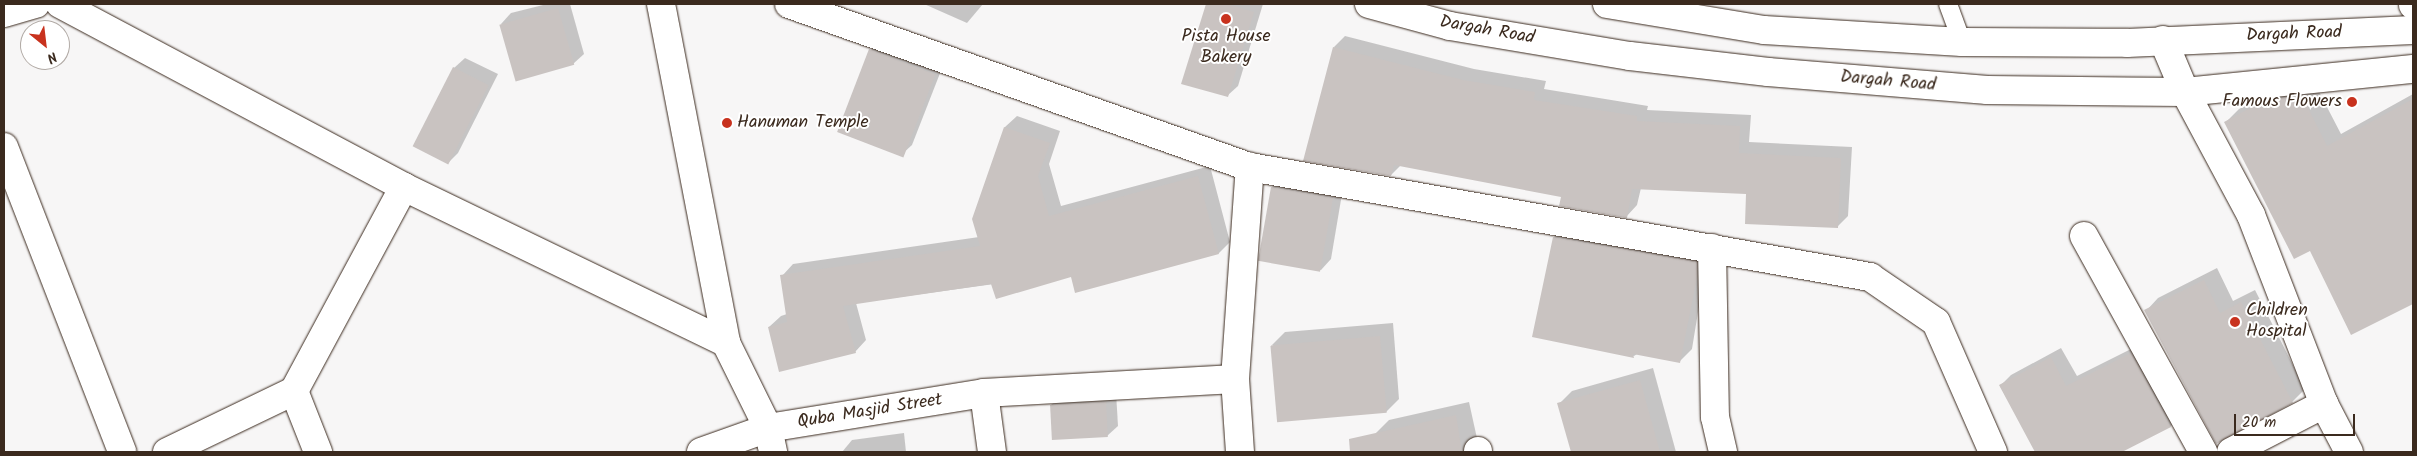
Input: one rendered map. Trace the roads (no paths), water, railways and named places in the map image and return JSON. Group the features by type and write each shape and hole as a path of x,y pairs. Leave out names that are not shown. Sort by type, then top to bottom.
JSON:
{"street":[{"path":"4,13 36,4"},
{"path":"60,4 404,187 726,343"},
{"path":"661,4 726,343 771,440"},
{"path":"789,4 1250,167 1870,276 1936,322 1993,452"},
{"name":"Dargah Road","path":"1368,4 1450,26 1630,56 1768,72 1987,90 2185,92 2413,69"},
{"name":"Dargah Road","path":"1607,4 1764,30 1962,42 2163,40 2413,30"},
{"path":"2163,40 2185,92 2251,215 2324,404 2349,452"},
{"path":"4,147 122,452"},
{"path":"1240,452 1235,379 1250,167"},
{"path":"167,452 294,391 404,187"},
{"path":"2084,236 2203,452"},
{"path":"1712,248 1716,416 1723,452"},
{"name":"Quba Masjid Street","path":"701,452 771,440 984,394 1235,379"},
{"path":"294,391 318,452"},
{"path":"984,394 992,452"},
{"path":"2231,452 2324,404"}],"lane":[{"path":"1948,4 1962,42"}],"place":[{"name":"Pista House Bakery","path":"1226,19"},
{"name":"Famous Flowers","path":"2352,102"},
{"name":"Hanuman Temple","path":"727,123"},
{"name":"Children Hospital","path":"2235,322"}]}
